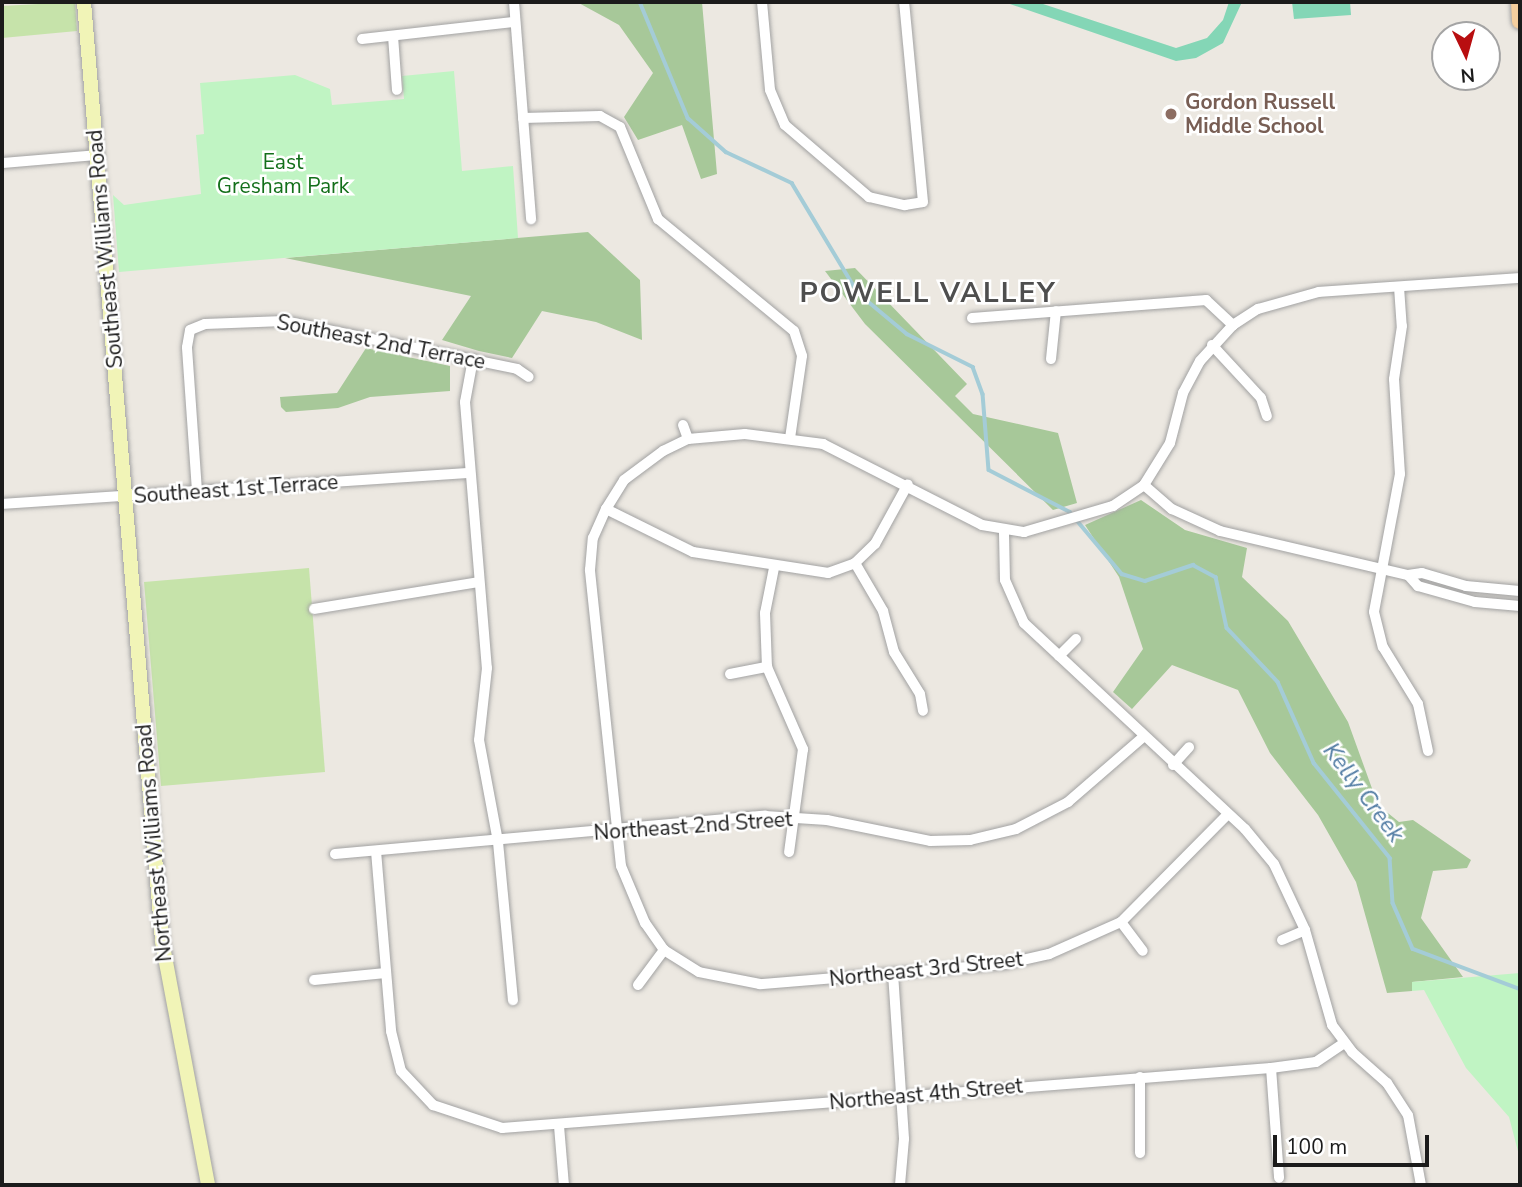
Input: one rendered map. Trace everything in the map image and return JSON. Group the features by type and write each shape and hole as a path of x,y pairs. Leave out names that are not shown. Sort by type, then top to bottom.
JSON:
{"main road":[{"path":"1519,2 1520,21"}],"street":[{"name":"Southeast Williams Road","path":"84,2 125,496"},
{"path":"514,2 513,22 531,219"},
{"path":"762,2 770,90 792,135 869,197 893,204 923,202 904,2"},
{"path":"362,39 513,22"},
{"path":"393,36 397,90"},
{"path":"523,118 600,116 620,127 658,219 794,331 802,356 790,438"},
{"path":"2,163 97,155"},
{"path":"683,425 688,439 745,434 790,438 855,456 1004,533 1024,532 1113,506 1144,485 1170,443 1191,376 1212,345 1233,325 1272,303 1301,295 1520,278"},
{"path":"1399,287 1402,326 1394,379 1400,474 1375,625 1412,691 1428,751"},
{"path":"972,318 1206,300 1233,325"},
{"path":"1051,359 1056,311"},
{"name":"Southeast 2nd Terrace","path":"197,491 190,330 205,324 285,321 473,359 529,377"},
{"path":"1212,345 1261,398 1267,416"},
{"path":"473,359 465,402 487,668 479,740 498,842 513,1000"},
{"name":"Northeast 3rd Street","path":"688,439 640,466 606,509 593,538 590,570 618,831 627,890 664,950 699,972 747,984 893,973 1034,958 1121,922 1228,814"},
{"name":"Southeast 1st Terrace","path":"2,505 470,473"},
{"path":"606,509 694,552 774,568 828,573 855,564 875,544 908,484"},
{"path":"1144,485 1172,509 1220,531 1409,575 1422,573 1466,586 1520,592"},
{"name":"Northeast Williams Road","path":"125,496 162,941 208,1185"},
{"path":"1004,533 1002,558 1012,603 1032,633 1228,814 1274,864 1305,930 1322,1002 1344,1043 1379,1073 1402,1104 1416,1140 1421,1180"},
{"path":"855,564 883,611 894,652 919,694 923,711"},
{"path":"774,568 765,612 767,667 803,749 789,852"},
{"path":"1409,575 1418,586 1475,602 1520,606"},
{"path":"314,609 478,582"},
{"path":"1059,656 1076,639"},
{"path":"730,674 767,667"},
{"name":"Northeast 2nd Street","path":"335,855 793,816 930,841 993,836 1068,802 1143,737"},
{"path":"1173,765 1189,747"},
{"name":"Northeast 4th Street","path":"376,851 395,1054 410,1087 447,1113 502,1128 559,1126 902,1095 1271,1068 1316,1062 1344,1043"},
{"path":"1121,922 1143,951"},
{"path":"1282,940 1305,930"},
{"path":"638,985 664,950"},
{"path":"314,979 386,973"},
{"path":"893,973 902,1095 900,1185"},
{"path":"1271,1068 1279,1178"},
{"path":"1140,1077 1140,1153"},
{"path":"559,1126 564,1185"}],"green space":[{"path":"75,2 77,31 2,38 2,6"},
{"path":"577,2 702,2 717,174 701,179 682,125 638,140 624,117 653,73 619,25"},
{"path":"1004,2 1037,2 1176,48 1207,38 1223,20 1229,2 1242,2 1223,43 1196,58 1176,61"},
{"path":"1292,2 1350,2 1351,15 1294,19"},
{"name":"East Gresham Park","path":"454,71 462,171 513,166 518,238 119,272 113,195 124,205 201,194 196,135 204,134 200,83 295,75 330,89 332,105 404,99 402,76"},
{"path":"588,232 640,280 642,340 596,322 542,311 512,358 479,351 442,340 471,296 285,258"},
{"path":"855,268 967,384 955,396 973,414 1058,433 1077,503 1053,510 865,324 825,271"},
{"path":"366,348 450,366 450,391 370,397 338,408 286,412 281,407 280,397 337,393"},
{"path":"1141,500 1185,530 1247,548 1242,577 1288,621 1348,722 1378,805 1399,822 1413,820 1471,860 1467,868 1433,871 1421,918 1463,977 1412,982 1412,991 1387,993 1356,882 1318,815 1270,753 1238,690 1172,665 1132,709 1113,692 1143,649 1119,577 1085,525"},
{"path":"309,568 325,772 161,786 144,582"},
{"path":"1520,973 1520,1159 1509,1117 1466,1068 1424,990 1412,991 1412,982"}],"waterway":[{"name":"Kelly Creek","path":"640,2 688,118 726,152 792,183 858,293 907,334 973,367 983,394 989,470 1070,512 1122,574 1145,581 1193,565 1216,577 1227,628 1278,682 1314,763 1390,858 1393,903 1413,949 1520,989"}],"place":[{"name":"Gordon Russell Middle School","path":"1171,114"}],"district":[{"name":"POWELL VALLEY","path":"928,293"}]}
